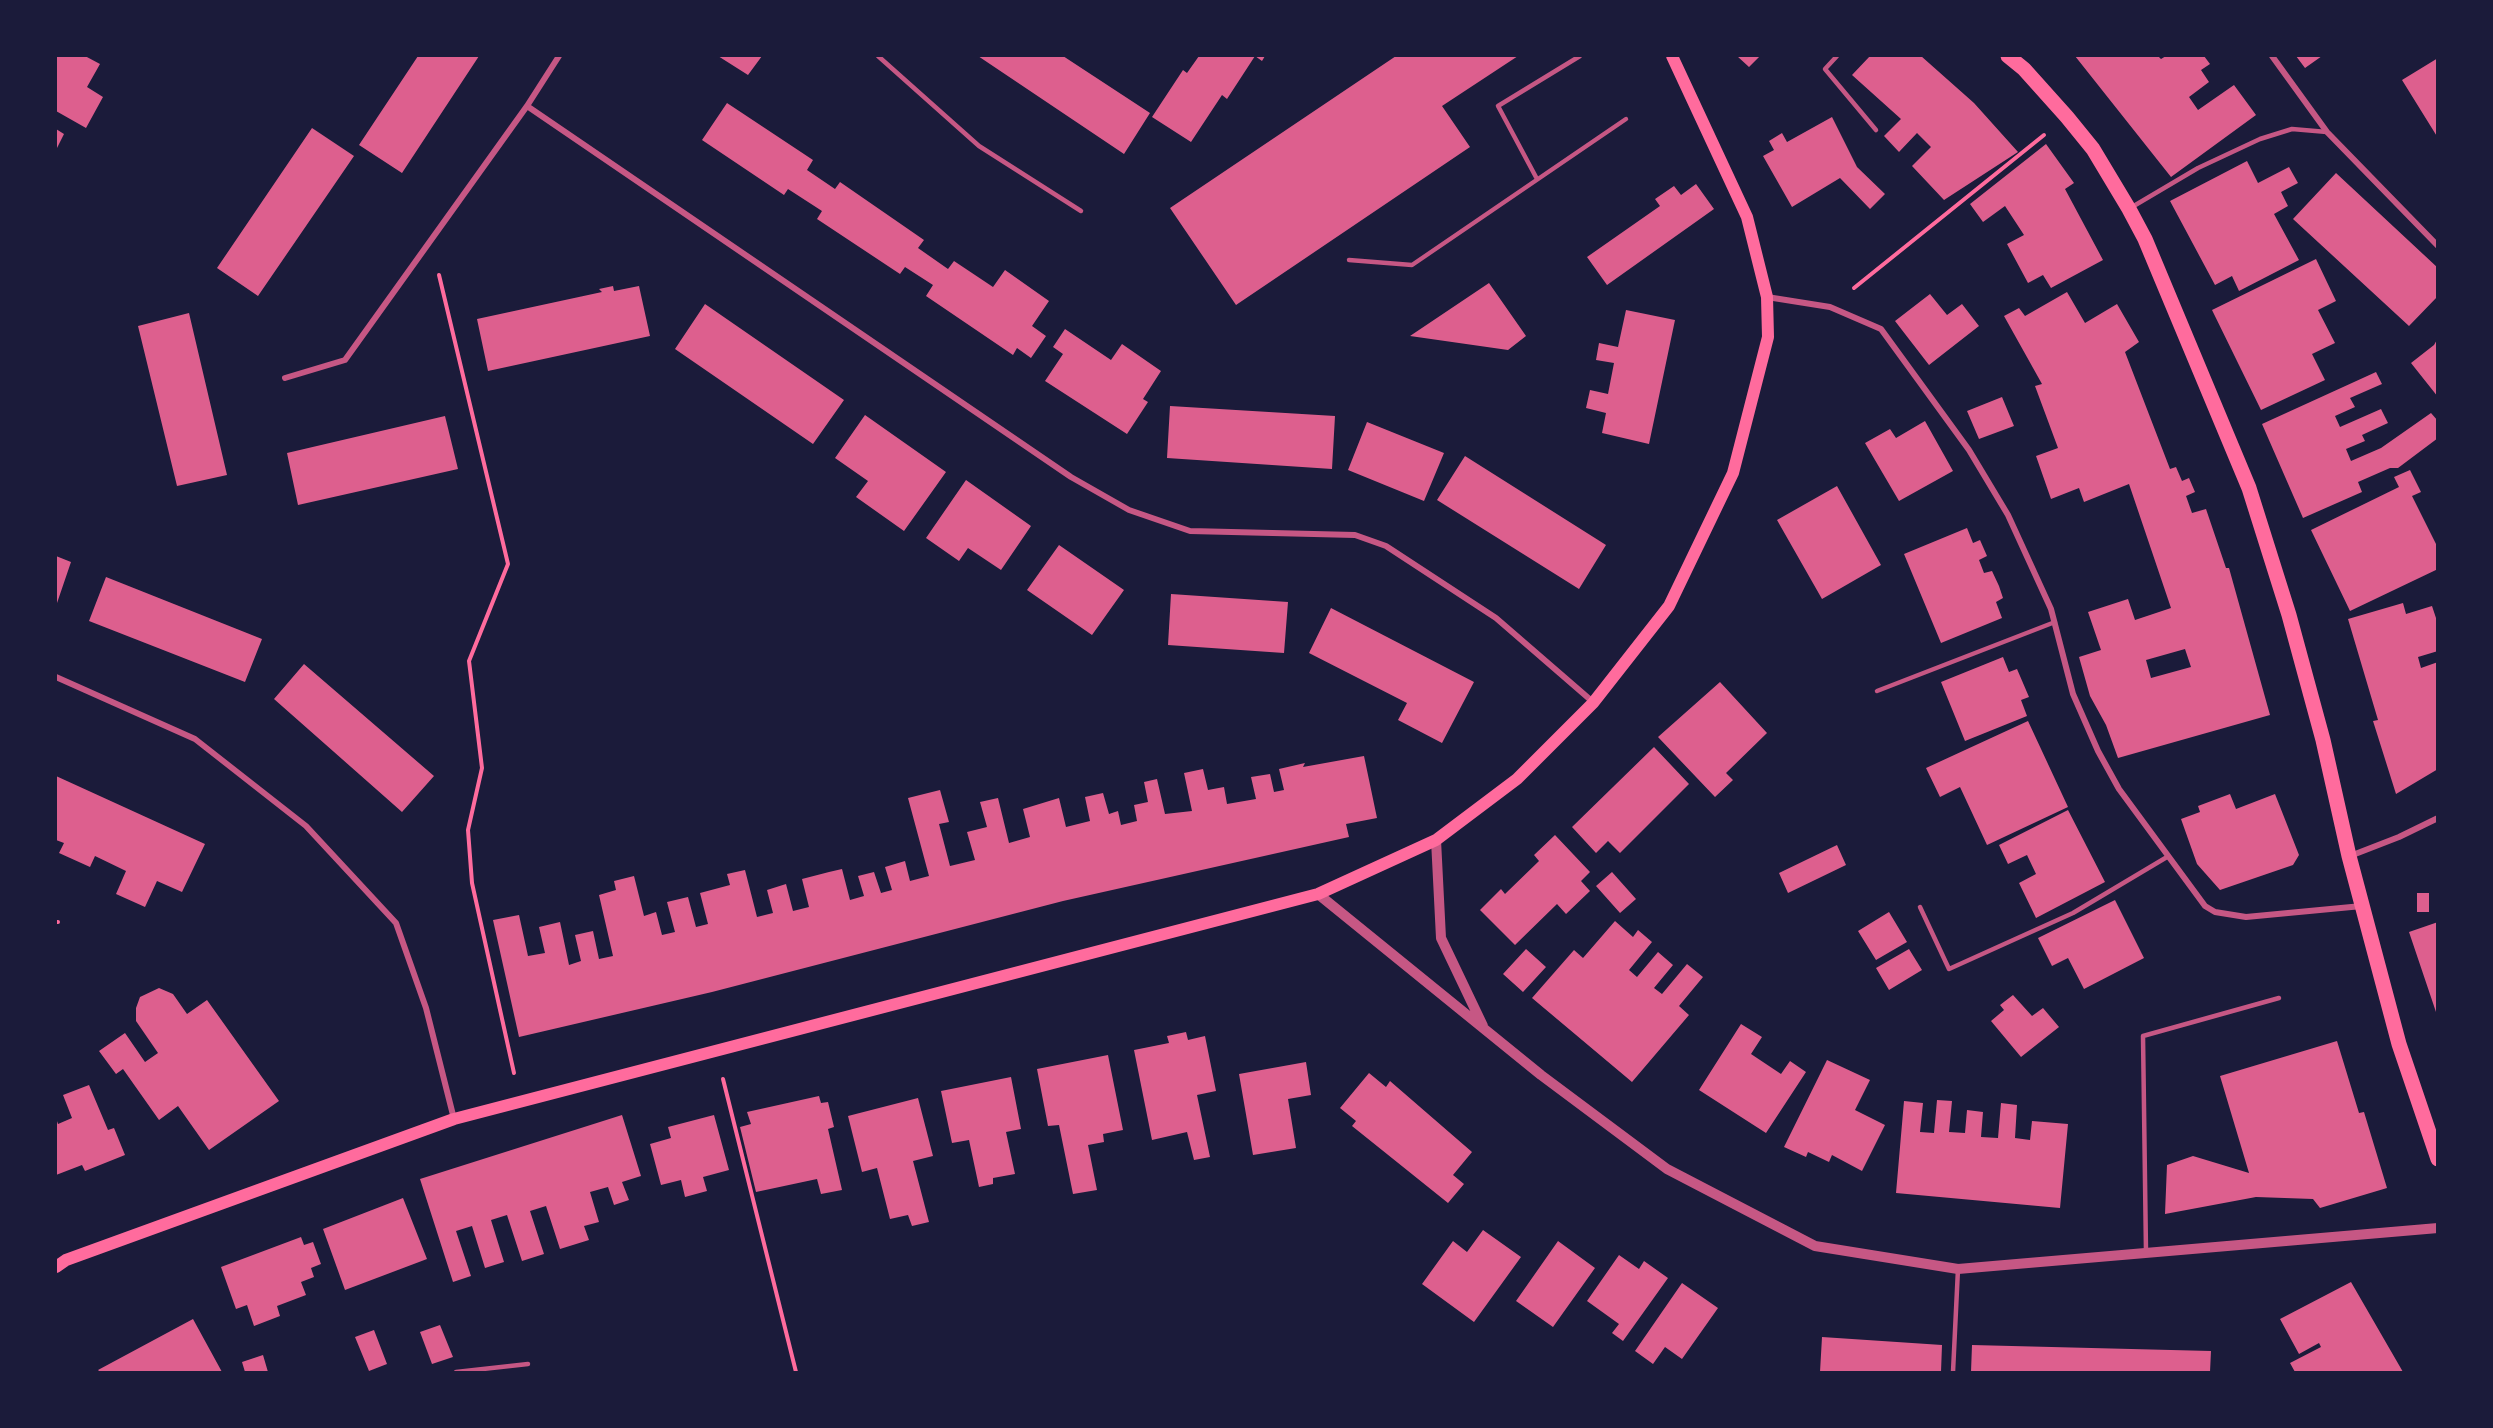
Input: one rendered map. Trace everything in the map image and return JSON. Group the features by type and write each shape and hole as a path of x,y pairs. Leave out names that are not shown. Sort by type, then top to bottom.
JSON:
{"main road":[{"path":"56,1267 66,1260 454,1119 1318,894 1436,840 1517,779 1593,703 1669,606 1733,473 1768,337 1767,297 1747,218 1672,56"},
{"path":"2008,56 2024,69 2093,149 2129,209 2145,239 2249,488 2295,638 2323,740 2349,856 2399,1044 2438,1160"}],"street":[{"path":"285,378 345,360 527,106 559,56"},
{"path":"2272,56 2327,132 2438,246"},
{"path":"527,106 1071,477 1119,504 1190,531 1355,535 1386,546 1496,618 1593,703"},
{"path":"1767,297 1830,307 1881,328 1969,450 2008,514 2055,622 2073,694 2098,751 2119,789 2205,906 2215,912 2247,917 2362,906"},
{"path":"56,677 195,739 306,826 396,923 426,1008 454,1119"},
{"path":"2349,856 2399,837 2438,818"},
{"path":"1436,840 1441,938 1484,1029"},
{"path":"1318,894 1541,1075 1667,1169 1815,1246 1958,1269 2438,1228"}],"lane":[{"path":"878,56 979,146 1081,211"},
{"path":"1537,179 1498,106 1580,56"},
{"path":"1837,56 1825,69 1875,130"},
{"path":"1349,260 1412,265 1626,119"},
{"path":"2129,209 2198,168 2260,139 2292,129 2327,132"},
{"path":"1877,691 2055,622"},
{"path":"1920,907 1949,969 2073,913 2167,857"},
{"path":"2146,1252 2143,1036 2279,998"},
{"path":"1953,1372 1958,1269"},
{"path":"456,1372 528,1364"}],"path":[{"path":"1830,307 2067,117"},
{"path":"431,240 508,564 470,661 482,768 468,830 472,883 520,1102"},
{"path":"716,1051 796,1372"}],"building":[{"path":"56,56 85,56 100,64 87,87 103,97 86,128 56,111"},
{"path":"418,56 479,56 402,173 359,145"},
{"path":"718,56 762,56 748,75"},
{"path":"978,56 1063,56 1150,113 1124,154"},
{"path":"1199,56 1255,56 1227,99 1222,95 1191,142 1152,117 1183,70 1187,73"},
{"path":"1255,56 1265,56 1262,61"},
{"path":"1396,56 1518,56 1442,106 1470,147 1236,305 1170,208"},
{"path":"1737,56 1760,56 1749,67"},
{"path":"1870,56 1921,56 1974,103 2018,152 1944,200 1912,166 1931,147 1917,133 1899,152 1884,136 1901,119 1852,75"},
{"path":"2075,56 2158,56 2161,59 2166,56 2204,56 2210,64 2201,70 2209,82 2189,97 2198,110 2234,85 2256,115 2171,177"},
{"path":"2296,56 2322,56 2305,68"},
{"path":"2438,58 2438,138 2402,80"},
{"path":"727,103 813,160 807,170 835,189 840,182 924,240 918,248 948,269 954,261 993,287 1005,270 1049,301 1032,326 1046,336 1031,358 1017,348 1013,355 926,296 933,285 905,267 900,274 817,219 822,211 788,189 784,195 702,140"},
{"path":"1832,117 1857,167 1885,194 1870,209 1840,178 1792,207 1763,156 1774,150 1769,141 1782,133 1787,142"},
{"path":"312,128 354,156 258,296 217,268"},
{"path":"56,129 64,134 56,150"},
{"path":"2046,144 2074,183 2065,189 2103,260 2051,288 2043,275 2028,283 2007,244 2024,235 2005,206 1983,222 1970,204"},
{"path":"2247,161 2258,183 2289,167 2298,183 2281,192 2288,206 2274,214 2299,260 2239,291 2232,276 2215,285 2170,201"},
{"path":"2336,173 2438,268 2438,296 2409,326 2293,219"},
{"path":"1696,184 1714,209 1607,285 1587,257 1660,206 1655,199 1674,186 1681,195"},
{"path":"2316,259 2336,301 2318,310 2335,343 2312,354 2325,380 2261,410 2212,310"},
{"path":"1489,283 1526,336 1508,350 1410,336"},
{"path":"613,286 614,291 639,286 650,336 488,371 477,319 602,292 599,289"},
{"path":"2067,292 2085,323 2117,304 2139,342 2125,352 2170,469 2176,467 2182,481 2189,478 2195,492 2186,496 2192,513 2206,509 2226,568 2229,568 2270,715 2118,758 2106,725 2090,696 2079,657 2101,650 2088,612 2128,599 2135,620 2171,608 2129,484 2084,502 2079,488 2051,499 2036,456 2058,448 2035,386 2042,384 2004,316 2019,308 2025,316","holes":["2185,649 2191,667 2151,678 2146,660"]},
{"path":"1930,294 1947,315 1962,304 1979,326 1929,365 1895,321"},
{"path":"705,304 844,400 813,444 675,349"},
{"path":"1626,310 1675,320 1649,444 1602,433 1606,413 1586,408 1590,390 1608,394 1614,363 1596,360 1599,343 1618,347"},
{"path":"189,313 227,475 177,486 138,326"},
{"path":"1065,329 1111,360 1122,344 1161,371 1143,399 1148,402 1127,434 1045,381 1063,354 1053,347"},
{"path":"2438,338 2438,397 2411,363 2434,345"},
{"path":"2376,372 2382,384 2350,398 2355,407 2335,416 2340,427 2381,409 2388,423 2362,435 2365,441 2346,449 2351,461 2381,448 2431,413 2438,421 2438,438 2398,468 2390,468 2358,482 2362,492 2303,518 2262,424"},
{"path":"2002,397 2014,426 1979,439 1967,411"},
{"path":"1170,406 1335,416 1332,469 1167,458"},
{"path":"865,415 946,472 904,531 856,497 868,481 835,458"},
{"path":"445,416 458,469 298,505 287,453"},
{"path":"1925,421 1953,471 1899,501 1865,443 1890,429 1896,438"},
{"path":"1367,422 1444,453 1424,501 1348,470"},
{"path":"1465,456 1606,545 1579,589 1437,500"},
{"path":"2410,470 2421,492 2412,496 2438,548 2438,569 2350,611 2311,530 2399,487 2394,477"},
{"path":"966,480 1031,526 1001,570 968,548 959,561 926,538"},
{"path":"1837,486 1881,565 1822,599 1777,520"},
{"path":"1967,528 1973,543 1980,540 1987,556 1979,560 1984,573 1992,571 1999,586 2003,598 1996,602 2002,618 1941,643 1904,554"},
{"path":"1059,545 1124,590 1092,635 1027,590"},
{"path":"56,556 71,562 56,606"},
{"path":"106,577 262,639 245,682 89,621"},
{"path":"1171,594 1288,602 1284,653 1168,645"},
{"path":"2403,603 2406,614 2432,606 2438,624 2438,651 2418,657 2421,668 2438,662 2438,769 2396,794 2373,721 2378,720 2348,619"},
{"path":"1331,608 1474,682 1442,743 1398,720 1407,703 1309,653"},
{"path":"2003,657 2009,672 2017,669 2029,697 2021,700 2027,716 1965,741 1941,682"},
{"path":"304,664 434,776 402,812 274,699"},
{"path":"1720,682 1767,733 1726,773 1733,780 1715,797 1658,737"},
{"path":"2028,721 2068,807 1987,845 1960,787 1940,797 1926,768"},
{"path":"1654,747 1689,784 1620,853 1608,841 1596,853 1572,827"},
{"path":"1364,756 1377,818 1346,824 1349,837 1063,901 712,992 519,1037 493,920 519,915 528,956 545,953 539,927 560,922 569,965 581,961 575,935 593,931 599,959 613,956 599,895 616,890 614,881 634,876 644,916 656,912 662,935 675,932 667,902 688,897 696,927 708,924 700,893 730,885 727,874 745,870 757,917 773,913 767,890 786,884 793,911 809,907 802,879 829,872 842,869 850,900 864,896 858,876 874,872 881,893 892,890 885,867 905,861 910,881 929,876 908,798 940,790 949,822 939,824 950,866 975,860 967,832 987,827 980,802 998,798 1009,843 1030,837 1023,809 1059,798 1066,827 1090,821 1085,797 1103,793 1109,814 1118,811 1121,825 1137,821 1134,805 1148,802 1144,782 1157,779 1165,814 1192,811 1184,773 1203,769 1208,790 1224,787 1227,804 1256,799 1251,777 1270,774 1274,792 1284,790 1279,769 1305,763 1303,767"},
{"path":"56,776 205,844 182,892 157,881 145,907 116,894 126,871 95,856 90,867 59,853 64,843 56,840"},
{"path":"2230,794 2236,809 2275,794 2299,855 2293,865 2220,890 2197,864 2181,819 2200,812 2198,806"},
{"path":"2068,810 2105,882 2036,918 2019,883 2036,874 2027,855 2008,864 1999,845"},
{"path":"1555,835 1590,872 1581,881 1590,891 1566,914 1557,904 1515,945 1480,910 1501,889 1505,894 1539,861 1534,855"},
{"path":"1837,845 1846,865 1788,893 1779,873"},
{"path":"1612,872 1636,899 1620,913 1596,886"},
{"path":"2417,893 2429,893 2429,912 2417,912"},
{"path":"2115,900 2144,958 2084,989 2068,958 2052,966 2038,938"},
{"path":"1889,912 1907,942 1876,960 1858,931"},
{"path":"1615,921 1633,937 1638,930 1652,942 1629,970 1637,977 1658,952 1673,965 1654,988 1662,994 1687,964 1703,977 1679,1006 1689,1015 1632,1082 1532,998 1574,950 1583,958"},
{"path":"2438,922 2438,1015 2437,1015 2409,932"},
{"path":"1526,949 1546,967 1523,992 1503,974"},
{"path":"1909,949 1922,970 1889,990 1876,968"},
{"path":"159,988 173,994 187,1014 207,1000 279,1101 209,1150 178,1106 159,1120 123,1069 116,1074 99,1051 125,1033 145,1062 158,1053 136,1021 136,1008 140,997"},
{"path":"2013,995 2032,1016 2043,1008 2059,1027 2021,1057 1991,1021 2004,1010 2000,1005"},
{"path":"1741,1024 1762,1037 1751,1054 1781,1074 1790,1061 1806,1072 1766,1133 1699,1090"},
{"path":"1186,1032 1188,1040 1205,1036 1216,1091 1197,1095 1210,1157 1194,1160 1187,1132 1152,1140 1134,1050 1169,1043 1167,1036"},
{"path":"2337,1041 2359,1113 2364,1112 2387,1188 2320,1208 2313,1199 2256,1197 2165,1214 2167,1165 2193,1156 2249,1173 2220,1076"},
{"path":"1108,1055 1123,1130 1103,1134 1104,1142 1088,1145 1097,1190 1073,1194 1059,1125 1048,1126 1037,1069"},
{"path":"1827,1060 1870,1080 1855,1110 1885,1125 1862,1171 1832,1155 1829,1162 1808,1152 1806,1157 1784,1147"},
{"path":"1306,1062 1311,1095 1288,1099 1296,1148 1253,1155 1239,1074"},
{"path":"1369,1073 1386,1087 1390,1081 1472,1152 1453,1175 1464,1184 1448,1203 1352,1126 1356,1121 1340,1108"},
{"path":"1011,1077 1021,1129 1006,1132 1015,1174 993,1178 993,1184 979,1187 969,1140 952,1143 941,1091"},
{"path":"89,1085 108,1130 114,1128 125,1155 85,1171 82,1165 56,1175 56,1118 58,1124 72,1118 63,1095"},
{"path":"819,1096 821,1103 828,1102 834,1127 828,1129 842,1190 821,1194 817,1179 756,1192 740,1127 751,1124 747,1112"},
{"path":"918,1098 933,1156 913,1161 929,1222 912,1226 908,1215 890,1219 877,1168 862,1172 848,1116"},
{"path":"1937,1100 1952,1101 1949,1132 1965,1133 1967,1110 1983,1112 1981,1137 1998,1138 2001,1103 2017,1105 2015,1138 2030,1140 2032,1121 2068,1124 2060,1208 1896,1193 1904,1101 1923,1103 1920,1132 1934,1133"},
{"path":"622,1115 641,1176 622,1182 629,1200 614,1205 608,1187 590,1192 599,1222 584,1226 589,1240 560,1249 546,1206 530,1211 544,1254 522,1261 507,1215 491,1220 504,1262 485,1268 472,1226 456,1231 471,1276 453,1282 420,1179"},
{"path":"714,1115 729,1170 703,1177 707,1191 685,1197 681,1180 661,1185 650,1144 671,1138 668,1127"},
{"path":"403,1198 427,1259 345,1290 323,1229"},
{"path":"1483,1230 1521,1257 1474,1322 1422,1284 1453,1241 1467,1252"},
{"path":"301,1237 304,1245 313,1242 321,1264 311,1268 314,1277 301,1282 306,1295 277,1306 280,1316 254,1326 247,1305 236,1309 221,1267"},
{"path":"1558,1241 1595,1268 1553,1327 1516,1301"},
{"path":"1619,1255 1639,1269 1644,1261 1668,1278 1623,1341 1612,1333 1619,1324 1587,1301"},
{"path":"2351,1282 2403,1372 2295,1372 2290,1363 2321,1347 2319,1343 2299,1354 2280,1319"},
{"path":"1682,1283 1718,1308 1682,1359 1665,1347 1653,1364 1635,1351"},
{"path":"193,1319 222,1372 100,1372 98,1370"},
{"path":"440,1325 453,1357 432,1364 420,1332"},
{"path":"374,1330 387,1364 369,1371 355,1337"},
{"path":"1822,1337 1942,1345 1941,1372 1820,1372"},
{"path":"1972,1345 2211,1351 2210,1372 1971,1372"},
{"path":"263,1355 268,1372 245,1372 242,1362"}]}
